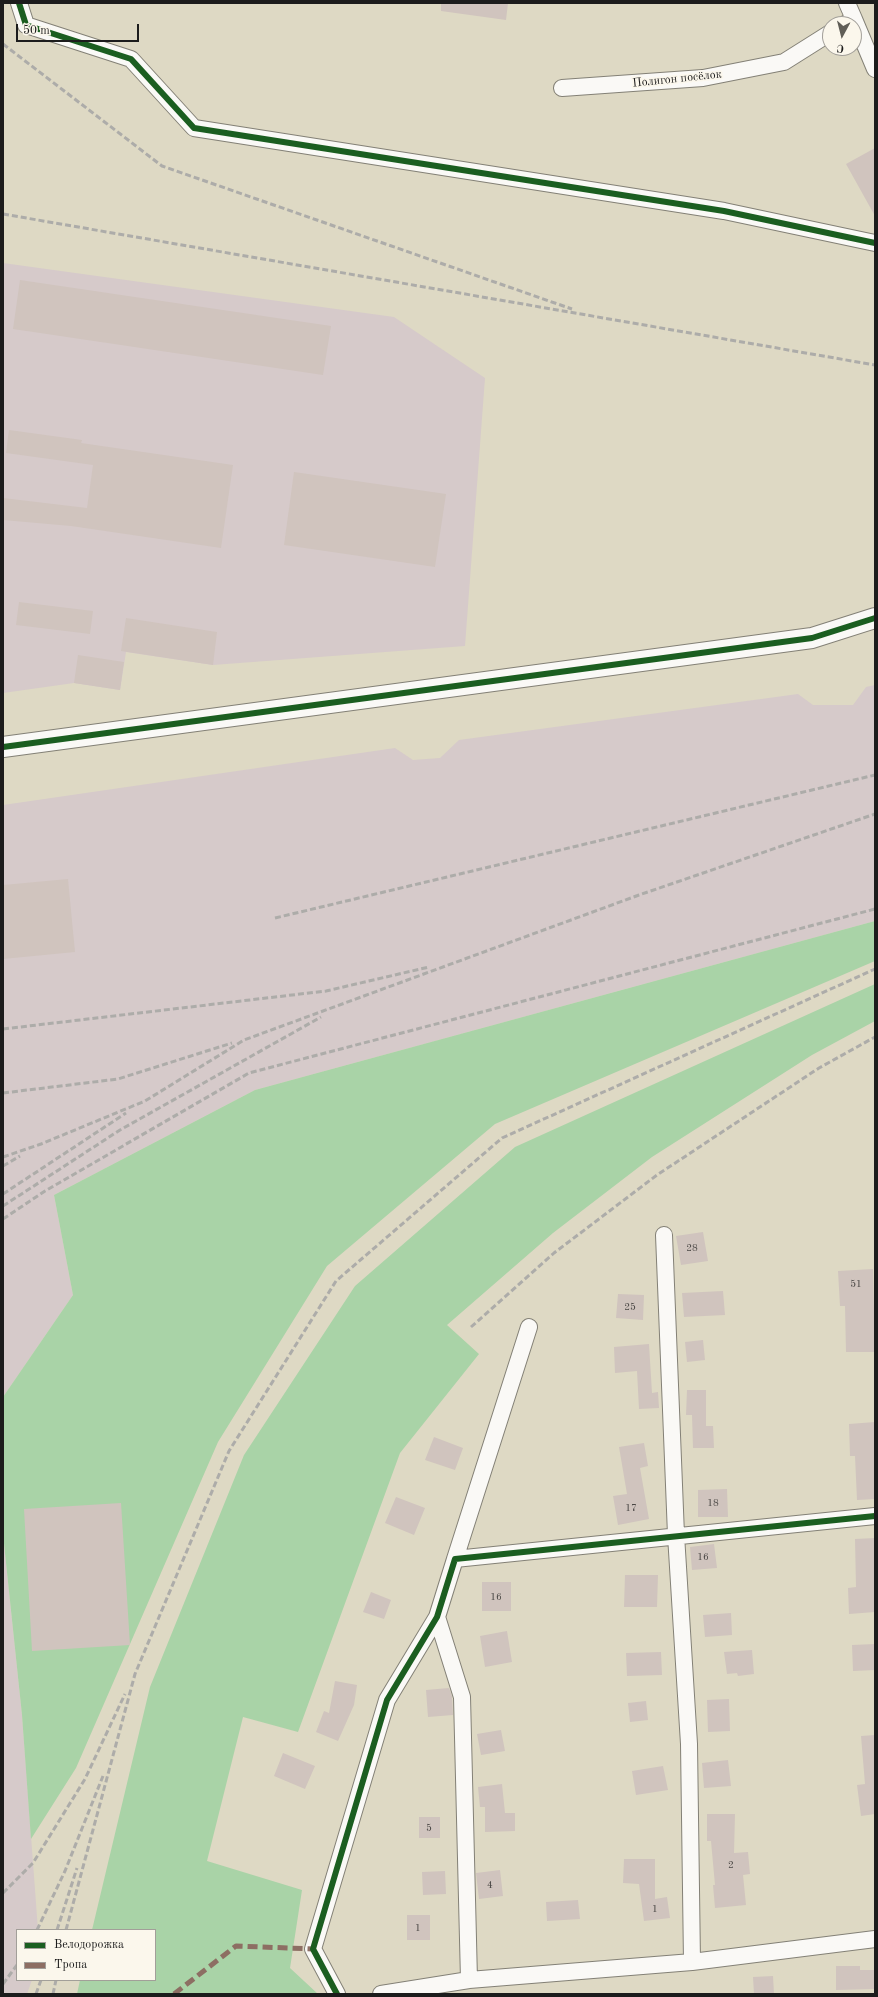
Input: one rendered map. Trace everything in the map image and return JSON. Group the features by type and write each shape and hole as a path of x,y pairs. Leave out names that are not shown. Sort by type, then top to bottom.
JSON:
{"street":[{"path":"19,3 26,25 131,59 194,128 724,211 875,243"},
{"path":"847,3 848,16"},
{"name":"Полигон посёлок","path":"562,88 703,78 784,62 822,38"},
{"path":"862,42 873,59"},
{"path":"3,747 812,638 875,618"},
{"path":"664,1236 676,1535 690,1744 692,1962"},
{"path":"337,1994 313,1949 387,1700 437,1617 529,1327"},
{"path":"455,1559 676,1535 875,1516"},
{"path":"437,1617 462,1697 469,1980"},
{"path":"381,1994 469,1980 692,1962 875,1939"}],"shaded area":[{"path":"3,263 394,317 485,378 465,646 213,665 126,652 120,690 74,683 3,693"},
{"path":"875,685 875,921 255,1090 54,1195 73,1295 3,1397 3,805 395,748 413,760 440,758 459,740 798,694 813,705 853,705 866,687"},
{"path":"3,1534 22,1715 38,1929 16,1929 16,1981 32,1981 27,1994 3,1994"}],"green space":[{"path":"875,921 875,961 495,1124 327,1266 218,1442 76,1768 31,1839 22,1715 3,1534 3,1397 73,1295 54,1195 255,1090"},
{"path":"875,984 875,1021 812,1055 652,1157 553,1233 447,1325 479,1354 400,1453 298,1732 243,1717 207,1861 302,1890 290,1968 318,1994 77,1994 80,1981 156,1981 156,1929 92,1929 150,1687 244,1455 355,1286 515,1147"}],"building":[{"path":"441,3 508,3 506,20 441,11"},
{"path":"875,148 875,216 846,164"},
{"path":"20,280 331,326 323,375 13,329"},
{"path":"9,430 82,440 81,443 233,465 221,548 71,526 3,520 3,498 87,508 93,465 6,453"},
{"path":"294,472 446,494 435,567 284,545"},
{"path":"19,602 93,611 90,634 16,625"},
{"path":"126,618 217,632 213,665 121,651"},
{"path":"78,655 124,662 120,690 74,683"},
{"path":"68,879 75,952 3,959 3,885"},
{"path":"703,1232 708,1261 681,1265 676,1236"},
{"path":"873,1269 875,1352 846,1352 845,1306 840,1306 838,1271"},
{"path":"723,1291 725,1315 684,1317 682,1293"},
{"path":"618,1294 644,1295 643,1320 616,1318"},
{"path":"703,1340 705,1360 687,1362 685,1342"},
{"path":"649,1344 652,1393 658,1392 659,1408 639,1409 637,1371 615,1373 614,1347"},
{"path":"687,1390 706,1390 706,1426 713,1426 714,1448 693,1448 692,1415 686,1415"},
{"path":"875,1422 875,1499 857,1500 855,1456 850,1456 849,1424"},
{"path":"434,1437 463,1448 455,1470 425,1460"},
{"path":"644,1443 648,1466 640,1468 649,1519 618,1525 613,1496 627,1494 619,1447"},
{"path":"727,1489 728,1517 698,1517 698,1490"},
{"path":"396,1497 425,1508 414,1535 385,1523"},
{"path":"121,1503 130,1645 32,1651 24,1509"},
{"path":"875,1538 875,1612 849,1614 848,1588 856,1587 855,1539"},
{"path":"714,1544 717,1568 692,1570 690,1547"},
{"path":"625,1575 658,1575 657,1607 624,1607"},
{"path":"482,1582 511,1582 511,1611 482,1611"},
{"path":"371,1592 391,1600 384,1619 363,1612"},
{"path":"731,1613 732,1635 705,1637 703,1615"},
{"path":"507,1631 512,1662 485,1667 480,1636"},
{"path":"875,1644 875,1670 853,1671 852,1645"},
{"path":"752,1650 754,1674 738,1676 737,1673 727,1674 724,1652"},
{"path":"661,1652 662,1675 627,1676 626,1653"},
{"path":"335,1681 357,1685 354,1705 338,1741 316,1732 324,1711 329,1713"},
{"path":"449,1688 452,1696 453,1715 428,1717 426,1690"},
{"path":"729,1699 730,1731 708,1732 707,1700"},
{"path":"646,1701 648,1720 630,1722 628,1703"},
{"path":"501,1730 505,1751 481,1755 477,1734"},
{"path":"875,1735 875,1814 861,1816 857,1785 865,1784 861,1736"},
{"path":"283,1753 315,1766 305,1789 274,1776"},
{"path":"728,1760 731,1786 704,1788 702,1763"},
{"path":"663,1766 668,1790 636,1795 632,1771"},
{"path":"502,1784 505,1813 515,1813 515,1831 485,1832 485,1807 480,1807 478,1787"},
{"path":"707,1814 735,1814 734,1853 748,1852 750,1874 743,1875 746,1905 715,1908 713,1885 715,1885 711,1841 707,1841"},
{"path":"419,1817 440,1817 440,1838 419,1838"},
{"path":"624,1859 655,1859 655,1899 667,1897 670,1918 644,1921 639,1884 623,1883"},
{"path":"500,1870 503,1896 479,1899 476,1873"},
{"path":"445,1871 446,1894 423,1895 422,1872"},
{"path":"578,1900 580,1919 547,1921 546,1902"},
{"path":"407,1915 430,1915 430,1940 407,1940"},
{"path":"836,1966 860,1966 860,1970 875,1970 875,1989 836,1990"},
{"path":"773,1976 774,1994 754,1994 753,1977"}],"railway":[{"path":"3,44 162,166 572,309"},
{"path":"3,214 875,365"},
{"path":"275,918 875,775"},
{"path":"3,1157 41,1144 145,1101 244,1040 639,895 875,814"},
{"path":"3,1219 45,1191 249,1073 875,909"},
{"path":"3,1029 326,991 429,967"},
{"path":"66,1929 135,1674 229,1451 336,1281 502,1138 875,969"},
{"path":"3,1206 120,1130 321,1017"},
{"path":"471,1327 554,1253 657,1175 819,1068 875,1037"},
{"path":"3,1093 118,1079 232,1043"},
{"path":"3,1194 126,1113"},
{"path":"3,1166 20,1156"},
{"path":"3,1893 33,1863 85,1779 125,1694"},
{"path":"37,1929 65,1871 103,1776"},
{"path":"57,1929 77,1868"},
{"path":"3,1984 16,1966"},
{"path":"36,1994 41,1981"},
{"path":"53,1994 56,1981"}],"marked path":[{"path":"174,1994 236,1946 313,1949"}],"cycle path":[{"path":"19,3 26,25 131,59 194,128 724,211 875,243"},
{"path":"3,747 812,638 875,618"},
{"path":"337,1994 313,1949 387,1700 437,1617 455,1559 875,1516"}]}
